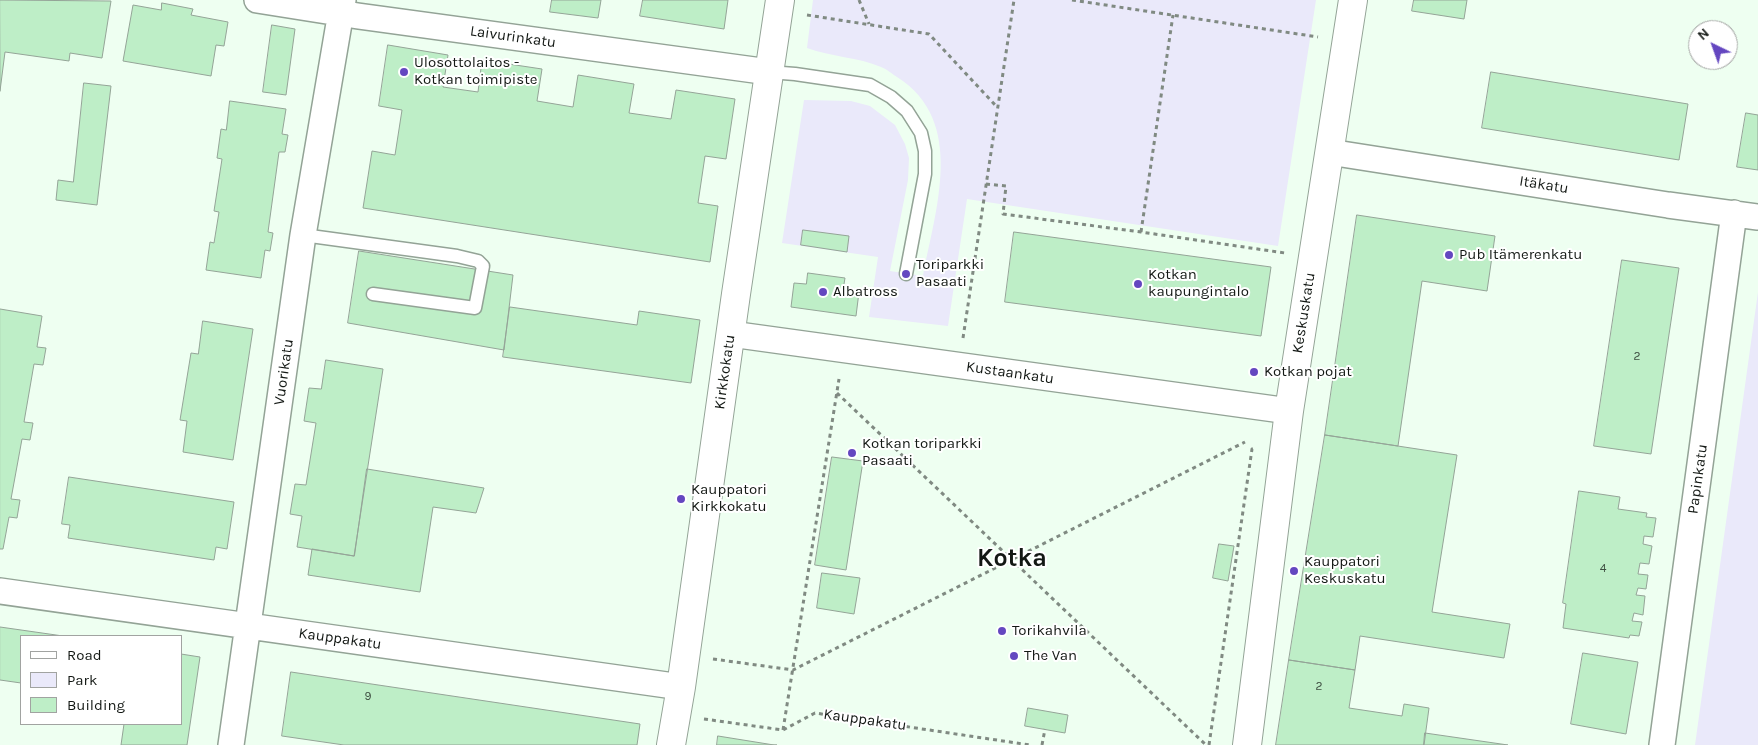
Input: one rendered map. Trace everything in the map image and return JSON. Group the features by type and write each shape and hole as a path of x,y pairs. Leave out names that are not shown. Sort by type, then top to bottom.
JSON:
{"main road":[{"name":"Kirkkokatu","path":"671,745 780,0"},
{"name":"Keskuskatu","path":"1247,745 1289,411 1353,0"}],"street":[{"name":"Laivurinkatu","path":"257,0 342,7 769,72"},
{"name":"Vuorikatu","path":"231,745 303,235 342,7"},
{"name":"Itäkatu","path":"1329,152 1668,205 1746,215"},
{"name":"Papinkatu","path":"1662,745 1746,215"},
{"name":"Kustaankatu","path":"731,334 1289,411"},
{"name":"Kauppakatu","path":"0,591 681,687"}],"lane":[{"path":"769,72 870,85 891,97 907,111 920,133 925,151 925,174 906,274"},
{"path":"303,235 457,256 478,261 483,266 475,308 373,294"}],"path":[{"path":"859,0 869,25"},
{"path":"958,366 1014,0"},
{"path":"1072,0 1318,37"},
{"path":"803,15 929,34 998,107"},
{"path":"1141,232 1173,15"},
{"path":"986,184 1006,186 1003,214 1286,254"},
{"path":"704,719 783,730 839,379"},
{"path":"837,393 1208,745"},
{"path":"713,658 793,670 1246,442"},
{"path":"1208,745 1252,449"},
{"name":"Kauppakatu","path":"783,730 815,713 1030,745"},
{"path":"1042,745 1045,729"}],"green space":[{"path":"813,0 1316,0 1278,246 967,199 948,326 869,317 878,257 782,243 804,100 851,101 870,106 895,125 905,144 909,158 908,180 890,271 923,276 939,196 941,169 939,142 932,118 919,96 897,77 885,69 872,64 807,48"},
{"path":"1758,292 1758,745 1695,745"}],"building":[{"path":"0,0 111,1 102,58 70,53 69,61 5,52 0,91"},
{"path":"552,0 601,0 598,18 550,12"},
{"path":"643,0 728,0 724,29 640,16"},
{"path":"1414,0 1467,0 1464,19 1412,11"},
{"path":"162,3 193,9 191,15 228,22 224,46 216,45 211,76 123,61 133,5 161,10"},
{"path":"272,25 295,29 286,95 263,92"},
{"path":"388,45 448,55 443,87 478,92 482,60 542,69 537,101 573,107 578,75 634,84 629,113 671,119 676,90 735,99 726,159 705,156 698,203 718,206 710,262 363,208 372,151 395,155 402,110 379,106"},
{"path":"1491,72 1688,104 1679,160 1482,128"},
{"path":"84,83 111,86 97,205 56,200 58,180 73,182"},
{"path":"230,101 286,109 282,134 288,135 285,152 279,152 268,232 273,233 270,251 265,250 261,278 206,270 210,242 214,243 219,212 214,211 222,159 217,158 221,129 226,130"},
{"path":"1746,113 1758,115 1758,170 1737,167"},
{"path":"1357,215 1495,236 1487,291 1422,281 1398,446 1325,435"},
{"path":"803,230 849,236 847,252 801,245"},
{"name":"Kotkan kaupungintalo","path":"1014,232 1271,267 1261,336 1005,302"},
{"path":"359,251 513,275 504,350 348,323"},
{"path":"1622,260 1679,268 1651,454 1594,446"},
{"path":"808,273 845,278 843,290 859,292 856,316 791,307 794,283 806,284"},
{"path":"510,307 637,325 639,311 700,320 691,383 503,357"},
{"path":"0,309 42,316 37,347 46,348 43,365 34,364 24,422 33,423 30,440 22,439 11,499 20,500 17,518 9,517 3,549 0,549"},
{"path":"203,321 253,329 233,460 183,452 187,421 180,420 191,353 198,354"},
{"path":"326,360 383,369 354,556 297,547 302,516 290,514 295,484 306,485 316,423 304,421 309,388 321,389"},
{"path":"1325,435 1457,455 1432,612 1510,624 1504,658 1360,636 1355,670 1289,660"},
{"path":"832,457 863,461 846,570 815,565"},
{"path":"367,469 484,488 476,513 433,507 420,592 308,575 312,549 354,556"},
{"path":"69,477 234,502 227,549 216,547 214,560 68,538 70,525 62,524"},
{"path":"1579,491 1620,497 1618,509 1647,513 1646,517 1656,518 1653,537 1644,536 1643,544 1652,546 1649,564 1640,563 1638,574 1648,575 1646,589 1638,588 1636,595 1645,596 1643,615 1634,613 1632,621 1642,622 1639,636 1630,635 1629,638 1563,628 1566,604 1563,603"},
{"path":"1219,544 1234,546 1228,581 1213,578"},
{"path":"822,573 860,578 854,614 817,608"},
{"path":"0,627 56,635 20,635 20,683 0,680"},
{"path":"1583,653 1638,662 1626,734 1571,724"},
{"path":"182,654 200,657 187,745 121,745 124,725 182,725"},
{"path":"1289,660 1355,670 1349,708 1402,716 1404,704 1429,708 1424,745 1276,745"},
{"path":"291,672 640,724 637,745 344,745 282,736"},
{"path":"1028,708 1068,715 1065,733 1025,726"},
{"path":"1425,733 1508,745 1424,745"},
{"path":"718,736 774,745 717,745"}],"place":[{"name":"Ulosottolaitos - Kotkan toimipiste","path":"404,72"},
{"name":"Pub Itämerenkatu","path":"1449,255"},
{"name":"Toriparkki Pasaati","path":"906,274"},
{"name":"Kotkan kaupungintalo","path":"1138,284"},
{"name":"Albatross","path":"823,292"},
{"name":"Kotkan pojat","path":"1254,372"},
{"name":"Kotkan toriparkki Pasaati","path":"852,453"},
{"name":"Kauppatori Kirkkokatu","path":"681,499"},
{"name":"Kauppatori Keskuskatu","path":"1294,571"},
{"name":"Torikahvila","path":"1002,631"},
{"name":"The Van","path":"1014,656"}],"district":[{"name":"Kotka","path":"1012,559"}]}
